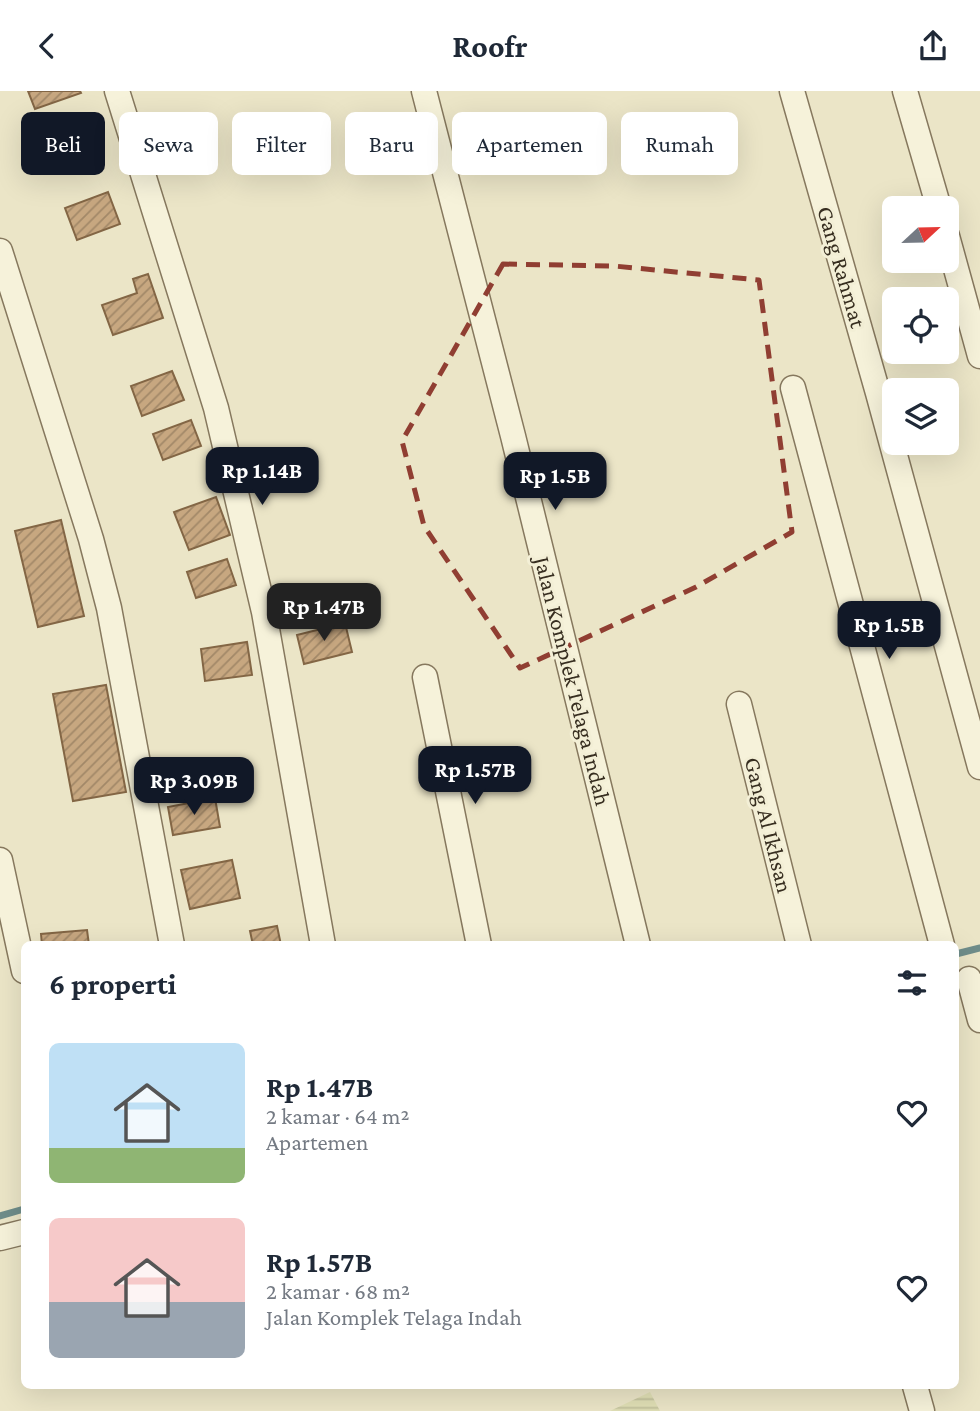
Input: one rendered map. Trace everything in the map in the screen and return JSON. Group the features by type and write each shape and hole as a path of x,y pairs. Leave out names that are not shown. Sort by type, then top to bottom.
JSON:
{"street":[{"path":"117,91 216,408 264,613 322,941"},
{"name":"Jalan Komplek Telaga Indah","path":"424,91 513,436 637,941"},
{"name":"Gang Rahmat","path":"792,91 980,767"},
{"path":"905,91 936,196"},
{"path":"0,251 91,539 109,608 171,941"},
{"path":"959,258 970,278 980,356"},
{"path":"793,389 941,941"},
{"path":"425,677 478,941"},
{"name":"Gang Al Ikhsan","path":"739,704 798,941"},
{"path":"0,860 21,957"},
{"path":"968,979 980,1020"},
{"path":"0,1238 21,1232"},
{"path":"916,1389 922,1411"}],"highlighted area":[{"path":"503,264 614,266 759,280 792,532 696,587 520,668 424,526 402,441"}],"green space":[{"path":"650,1392 660,1411 610,1411"}],"building":[{"path":"28,91 80,91 81,93 35,109"},
{"path":"108,192 120,224 77,240 65,208"},
{"path":"148,274 163,318 113,335 102,305 137,293 133,279"},
{"path":"172,371 184,400 142,416 131,386"},
{"path":"191,420 201,446 163,460 153,434"},
{"path":"216,497 230,535 189,550 174,512"},
{"path":"61,520 84,616 38,627 15,531"},
{"path":"227,559 236,585 196,598 187,572"},
{"path":"345,623 352,652 304,664 297,635"},
{"path":"247,642 252,675 205,681 201,649"},
{"path":"106,685 126,792 73,801 53,694"},
{"path":"215,798 220,827 173,835 168,807"},
{"path":"232,860 240,898 190,909 181,870"},
{"path":"277,926 280,941 252,941 250,931"},
{"path":"87,930 88,941 42,941 41,934"}],"waterway":[{"path":"959,953 980,948"},
{"path":"0,1216 21,1210"}]}
